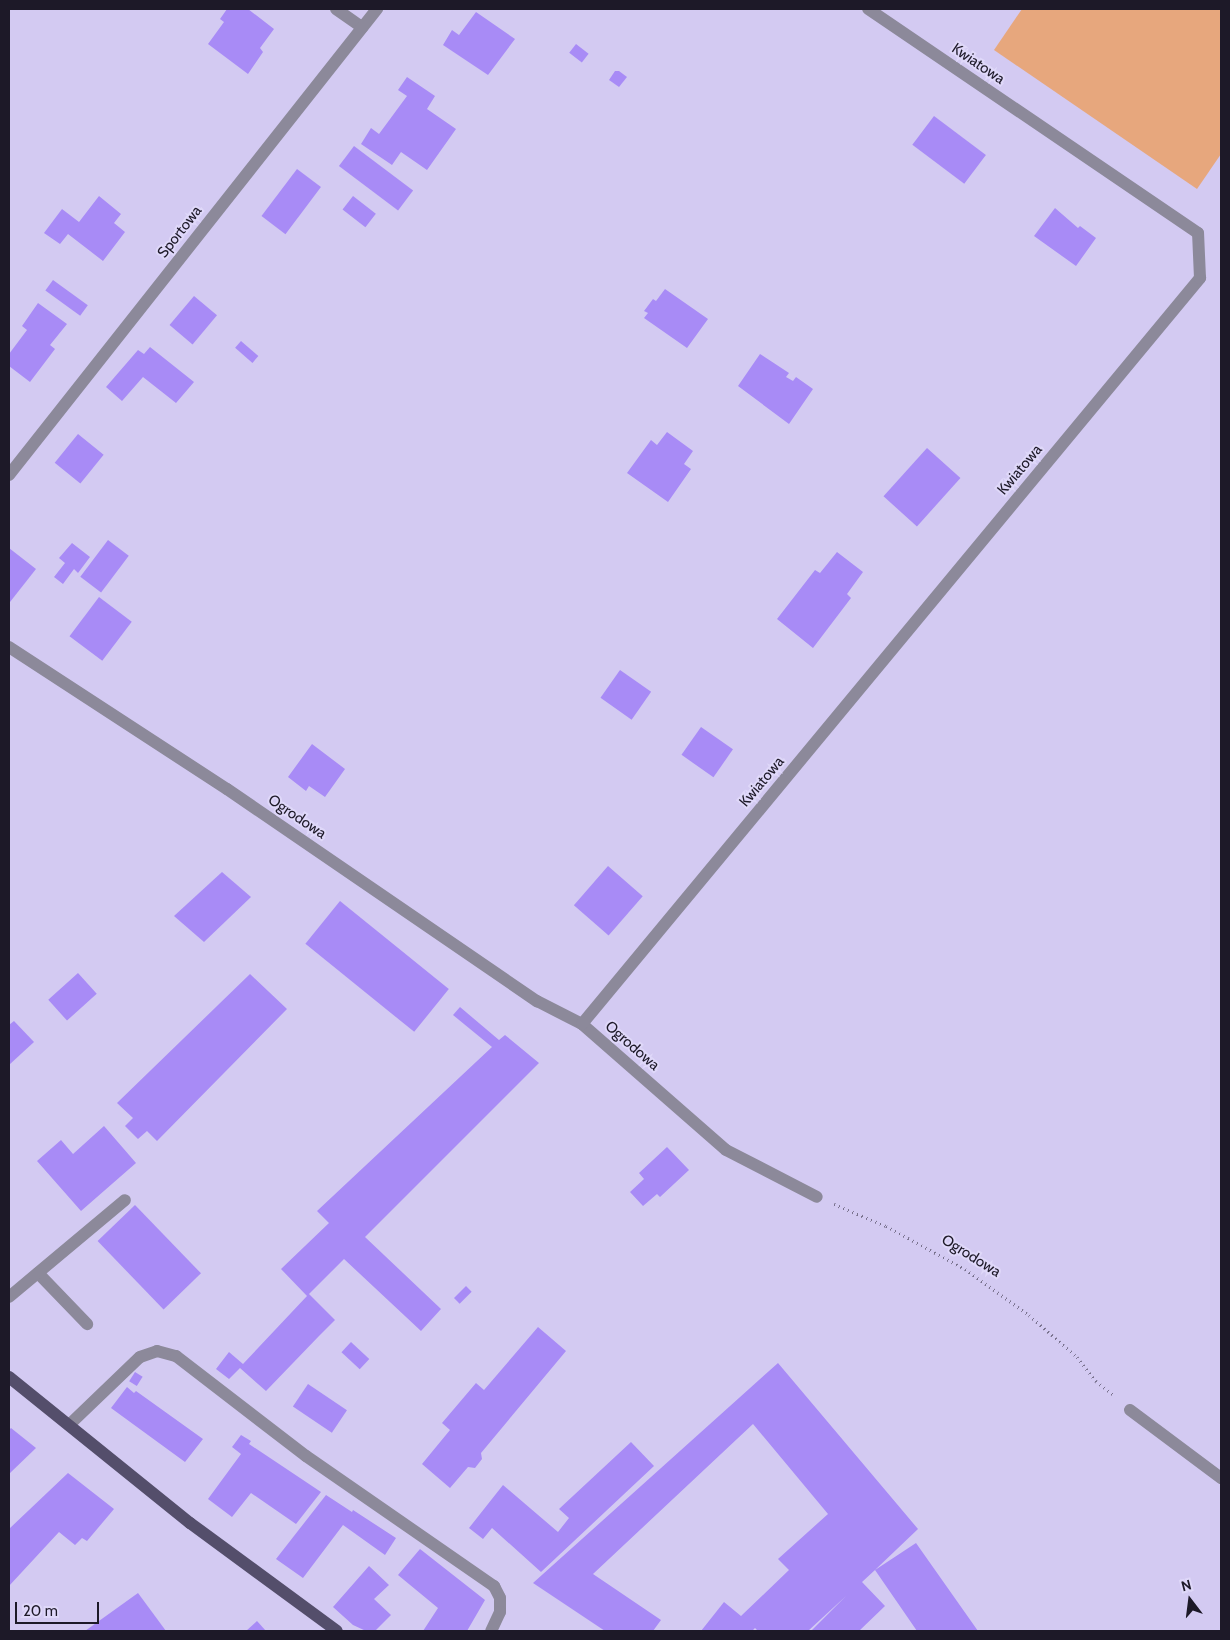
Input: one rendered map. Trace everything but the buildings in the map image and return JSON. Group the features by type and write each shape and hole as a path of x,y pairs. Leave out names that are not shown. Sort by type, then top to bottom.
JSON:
{"main road":[{"path":"9,1377 190,1523 337,1631"}],"street":[{"path":"336,9 362,27"},
{"name":"Sportowa","path":"9,475 377,9"},
{"name":"Kwiatowa","path":"582,1024 1200,278 1198,232 868,9"},
{"name":"Ogrodowa","path":"9,647 227,789 537,1001 582,1024 726,1150 817,1197"},
{"path":"9,1297 126,1200"},
{"path":"38,1273 86,1324"},
{"path":"69,1425 140,1357 157,1352 176,1356 306,1456 494,1586 500,1598 500,1612 491,1631"},
{"path":"1130,1410 1221,1478"}],"path":[{"name":"Ogrodowa","path":"817,1197 886,1226 965,1269 1029,1315 1077,1357 1096,1381 1130,1410"}],"shaded area":[{"path":"1022,9 1221,9 1221,154 1197,189 994,50"}]}
